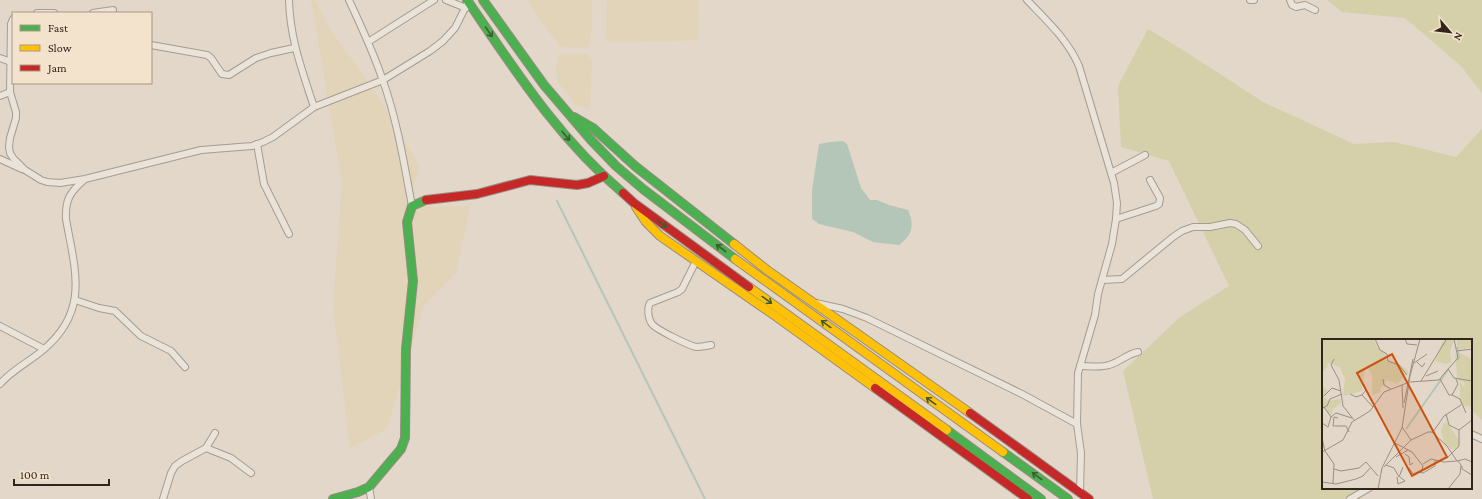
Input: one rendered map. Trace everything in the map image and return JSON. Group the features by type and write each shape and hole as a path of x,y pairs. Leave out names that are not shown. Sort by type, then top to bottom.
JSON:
{"main road":[{"path":"483,0 544,85 591,140 616,166 643,189 752,272 1068,499"},
{"path":"467,3 536,100 571,142 604,176 634,203 1041,499"},
{"path":"568,113 593,128 624,157 767,270 1089,499"},
{"path":"333,499 358,492 369,486 401,449 405,438 406,349 413,281 407,222 412,206 421,201 432,198 474,195 530,180 581,184 604,176"},
{"path":"634,203 653,230 774,315 1028,499"}],"street":[{"path":"289,0 291,32 294,48 314,107"},
{"path":"349,0 383,80 400,139 412,206"},
{"path":"368,42 434,0"},
{"path":"0,159 25,170 41,180 60,183 85,179 201,150 252,146 273,137 314,107 383,80 443,42 455,28 467,3 446,0"},
{"path":"1027,0 1068,44 1079,66 1114,183 1117,203 1112,244 1102,280 1095,315 1078,373 1077,424 1081,453 1080,492"},
{"path":"1290,0 1296,7 1305,6 1315,10"},
{"path":"100,12 113,10"},
{"path":"12,22 10,92 16,112 16,118 9,147 13,158 25,170"},
{"path":"152,45 207,55 211,58 222,74 225,75 256,58 294,48"},
{"path":"0,58 11,62"},
{"path":"0,96 10,92"},
{"path":"257,144 264,184 289,234"},
{"path":"1111,173 1145,155"},
{"path":"0,384 12,372 44,349 54,338 64,325 75,300 76,281 66,219 66,209 69,196 85,179"},
{"path":"1116,219 1156,206 1158,204 1160,198 1150,180"},
{"path":"1102,280 1122,280 1173,237 1182,231 1193,227 1210,227 1230,223 1236,224 1245,230 1258,246"},
{"path":"696,261 682,289 650,303 648,308 650,321 655,326 689,344 701,347 711,344"},
{"path":"75,300 99,308 116,311 141,336 171,351 185,367"},
{"path":"814,303 844,309 867,318 1022,394 1077,424"},
{"path":"0,326 44,349"},
{"path":"1080,366 1103,367 1127,355 1138,352"},
{"path":"163,499 171,472 175,466 206,448 215,433"},
{"path":"1472,435 1482,440"},
{"path":"206,448 231,458 251,473"},
{"path":"369,486 371,499"},
{"path":"1350,499 1367,489"}],"shaded area":[{"path":"311,0 315,0 328,26 378,96 419,166 408,207 470,206 456,273 424,305 387,429 350,448 333,308 342,182"},
{"path":"527,0 592,0 590,45 585,48 560,47"},
{"path":"607,0 699,0 698,40 610,43 606,38"},
{"path":"1327,0 1482,0 1482,93 1461,66 1405,18 1342,12"},
{"path":"1148,29 1263,102 1354,144 1394,142 1456,157 1482,129 1482,420 1472,411 1472,339 1322,339 1322,489 1370,489 1360,499 1153,499 1123,371 1180,317 1229,286 1169,161 1121,147 1118,86"},
{"path":"567,53 587,54 592,60 590,109 576,105 558,82 556,69 558,55"},
{"path":"843,141 847,144 861,188 870,200 877,200 908,210 912,225 911,230 907,238 899,245 873,242 853,232 819,224 812,219 812,190 819,144"}],"waterway":[{"path":"557,201 705,499"}],"traffic: fast":[{"path":"467,0 520,77 557,126 599,172 623,193"},
{"path":"483,0 544,85 591,140 616,166 643,189 735,259"},
{"path":"574,117 593,128 635,166 734,244"},
{"path":"333,499 358,492 369,487 401,449 405,438 406,349 413,281 407,222 412,206 426,200"},
{"path":"947,430 1041,499"},
{"path":"1003,452 1068,499"}],"traffic: slow":[{"path":"636,207 646,222 660,236 774,315 875,388"},
{"path":"734,244 767,270 970,413"},
{"path":"735,259 1003,452"},
{"path":"749,287 947,430"}],"traffic: jam":[{"path":"426,200 477,194 530,180 577,185 588,183 604,176"},
{"path":"623,193 634,203 749,287"},
{"path":"875,388 1028,499"},
{"path":"970,413 1089,499"}]}
